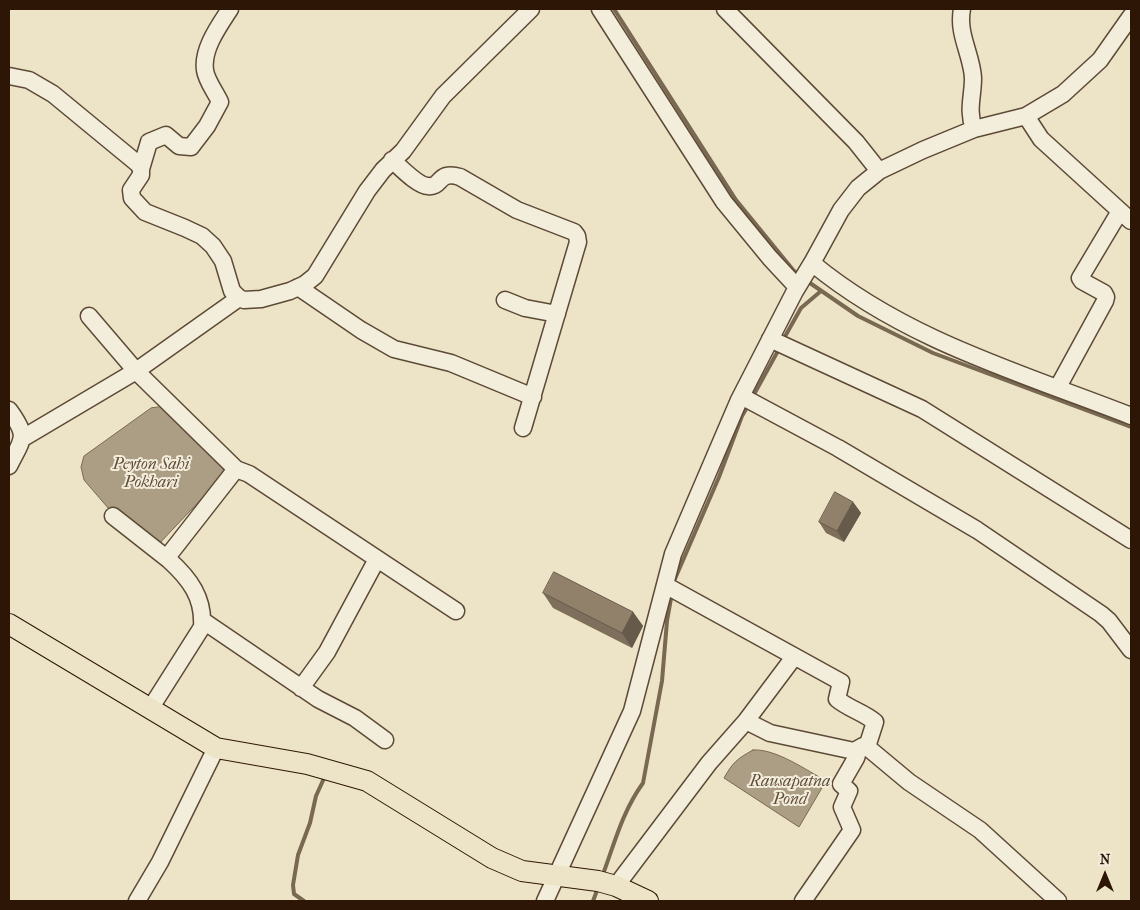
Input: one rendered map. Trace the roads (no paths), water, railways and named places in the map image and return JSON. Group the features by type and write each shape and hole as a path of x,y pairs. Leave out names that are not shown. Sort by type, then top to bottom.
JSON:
{"main road":[{"path":"9,624 216,748 307,764 367,781 492,858 522,871 607,884 648,901"}],"street":[{"path":"230,9 214,35 205,57 205,72 220,102 207,126 191,147 178,146 166,135 149,142 141,174 130,190 132,198 145,212 202,236 213,246 223,261 232,291 244,300 276,296 298,287 315,276 382,170 408,144 443,96 531,9"},
{"path":"600,9 724,202 770,258 799,285"},
{"path":"725,9 856,142 879,171"},
{"path":"962,9 962,34 973,76 970,117 974,129"},
{"path":"545,901 632,711 674,554 741,396 840,210 858,188 879,171 974,129 1026,116 1063,94 1100,60 1131,16"},
{"path":"9,76 29,80 53,94 138,164 141,169"},
{"path":"1026,116 1041,139 1126,216 1080,278 1104,293 1106,296 1105,301 1058,387"},
{"path":"392,160 419,183 428,187 434,185 445,175 450,174 460,177 517,210 574,232 577,236 578,242 524,428"},
{"path":"812,264 833,280 909,327 962,352 1131,416"},
{"path":"298,287 361,330 394,349 451,364 532,397"},
{"path":"9,466 23,438 136,371 239,298"},
{"path":"506,300 525,308 557,314"},
{"path":"89,316 136,371 236,469 249,474 456,611"},
{"path":"770,339 922,409 1131,540"},
{"path":"741,396 838,448 977,530 1101,614 1109,621 1131,650"},
{"path":"9,410 22,429 23,438"},
{"path":"170,560 168,556 236,469"},
{"path":"113,516 170,560 186,576 196,591 202,620 202,627 150,709"},
{"path":"301,688 327,652 378,559"},
{"path":"665,585 841,682 837,699 875,722 840,784 849,791 842,807 852,830 803,901"},
{"path":"202,620 301,688 355,718 385,740"},
{"path":"607,884 746,721 794,657"},
{"path":"746,721 770,733 860,749 980,830 1058,901"},
{"path":"137,901 160,862 216,748"}],"water":[{"name":"Peyton Sahi Pokhari","path":"160,407 173,416 224,469 224,475 157,546 115,516 84,480 81,467 84,456 151,408"},
{"name":"Rausapatna Pond","path":"753,750 762,750 781,756 826,781 799,827 724,778 736,761"}],"waterway":[{"path":"614,9 736,200 794,271 800,275"},
{"path":"807,281 858,316 933,353 1131,427"},
{"path":"783,340 801,308 821,291"},
{"path":"752,398 779,349"},
{"path":"674,581 719,477 742,416 749,404"},
{"path":"602,877 629,805 643,783 662,681 667,621 672,593"},
{"path":"304,901 294,894 293,885 298,855 310,823 316,796 325,776"},
{"path":"593,901 598,888"}]}
